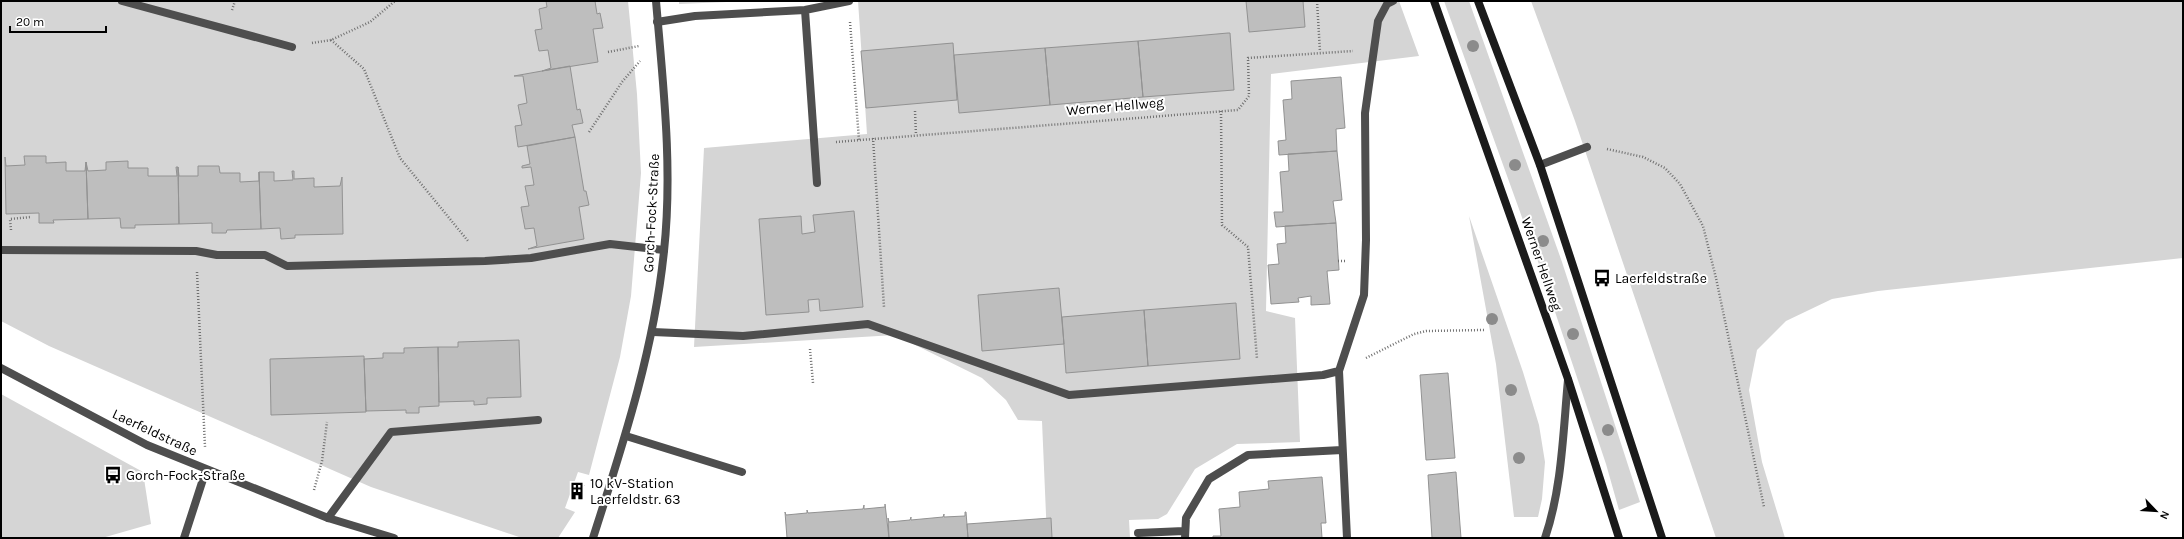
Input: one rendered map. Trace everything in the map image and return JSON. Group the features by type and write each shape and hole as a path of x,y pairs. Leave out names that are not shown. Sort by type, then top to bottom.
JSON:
{"main road":[{"name":"Werner Hellweg","path":"1434,1 1568,379 1619,538"},
{"name":"Werner Hellweg","path":"1478,1 1540,165 1662,538"}],"street":[{"path":"122,1 292,47"},
{"name":"Gorch-Fock-Straße","path":"593,538 626,436 653,332 664,250 668,153 656,1"},
{"path":"657,22 695,16 805,10 849,1"},
{"path":"1347,538 1339,371 1364,295 1366,240 1365,113 1378,21 1387,4 1393,1"},
{"path":"805,10 813,143 817,183"},
{"path":"1540,165 1587,147"},
{"path":"1,250 196,251 217,255 265,255 287,266 485,261 532,258 610,244 664,250"},
{"path":"653,332 743,336 868,324 1069,394 1323,375 1339,371"},
{"name":"Laerfeldstraße","path":"1,368 147,445 328,518 394,538"},
{"path":"1545,538 1552,516 1558,484 1568,379"},
{"path":"328,518 391,432 538,420"},
{"path":"626,436 742,472"},
{"path":"1138,533 1185,534 1186,518 1209,479 1248,455 1342,450"},
{"path":"184,538 206,470"}],"path":[{"path":"292,47 331,40 370,22 395,1"},
{"path":"849,1 859,140"},
{"path":"1317,1 1320,52"},
{"path":"331,40 364,69 400,158 485,261"},
{"path":"608,52 659,42"},
{"path":"589,132 622,82 659,42"},
{"name":"Werner Hellweg","path":"813,143 1221,110 1238,110 1249,96 1248,58 1320,52 1373,50"},
{"path":"1221,110 1222,225 1248,247 1259,380"},
{"path":"915,111 916,135"},
{"path":"873,138 886,330"},
{"path":"1587,147 1616,150 1643,157 1665,168 1680,184 1703,226 1716,278 1764,507"},
{"path":"196,251 206,470"},
{"path":"1338,261 1346,260"},
{"path":"808,329 813,383"},
{"path":"1339,371 1414,334 1426,331 1484,330"},
{"path":"308,510 322,461 327,422"}],"shaded area":[{"path":"1,1 628,1 637,94 641,173 631,296 620,357 589,475 578,472 565,508 575,512 558,538 522,538 371,487 49,346 1,321"},
{"path":"679,1 751,1 679,4"},
{"path":"858,1 1399,1 1419,56 1271,74 1266,311 1295,318 1300,442 1237,444 1195,469 1167,514 1158,519 1129,520 1130,538 1047,538 1042,421 1018,420 1006,400 982,378 895,335 694,347 704,148 867,134"},
{"path":"1444,1 1469,1 1562,262 1640,502 1619,510 1606,464 1541,270"},
{"path":"1531,1 2183,1 2183,258 1878,291 1832,299 1786,321 1757,350 1749,390 1762,462 1785,538 1716,538 1575,121"},
{"path":"1469,216 1523,372 1539,425 1545,462 1542,499 1538,517 1514,517 1496,364"},
{"path":"1,394 143,472 151,524 102,538 1,538"}],"building":[{"path":"546,1 595,1 597,14 600,13 603,28 593,29 598,62 542,71 551,68 548,50 539,51 535,30 542,29 539,9 547,7"},
{"path":"1246,1 1303,1 1305,27 1249,32"},
{"path":"1230,33 1234,90 1143,97 1138,41"},
{"path":"1138,41 1143,97 1050,105 1045,48"},
{"path":"953,43 957,100 866,108 861,51"},
{"path":"1045,48 1050,105 959,113 954,55"},
{"path":"570,66 577,110 580,109 583,123 572,125 575,137 518,147 515,126 522,125 518,105 527,103 523,76 514,76"},
{"path":"1341,77 1345,128 1336,129 1337,151 1279,155 1278,141 1286,140 1283,100 1292,99 1291,81"},
{"path":"575,137 584,191 586,191 589,205 579,207 584,239 528,249 537,246 534,228 525,229 521,207 529,206 525,186 534,185 531,167 522,168 522,166 530,164 527,146"},
{"path":"1337,151 1342,200 1333,201 1336,223 1276,227 1274,212 1283,212 1280,172 1289,171 1288,154"},
{"path":"24,156 46,156 46,163 66,162 66,171 85,171 86,162 88,219 53,220 54,223 39,223 39,213 6,214 5,157 6,166 25,165"},
{"path":"128,161 128,168 148,168 148,176 177,176 176,167 178,167 179,224 135,225 135,228 121,228 120,218 88,219 86,162 88,171 106,170 106,162"},
{"path":"198,166 219,166 220,173 240,173 240,182 259,181 259,172 261,229 227,230 226,233 212,233 212,223 179,224 178,167 179,176 198,176"},
{"path":"292,171 294,171 294,179 314,178 314,187 340,186 342,177 343,234 295,235 295,238 281,239 280,228 261,229 259,172 274,172 274,181 293,180"},
{"path":"854,211 863,307 820,311 819,299 808,300 809,312 766,315 759,219 801,216 802,234 815,232 813,215"},
{"path":"1336,223 1339,270 1327,271 1330,304 1311,305 1311,296 1298,298 1299,302 1271,304 1268,265 1279,264 1277,244 1286,243 1285,226"},
{"path":"1059,288 1064,344 982,351 978,295"},
{"path":"1236,303 1240,359 1148,366 1144,310"},
{"path":"1144,310 1148,366 1066,373 1062,317"},
{"path":"519,340 521,397 487,398 487,404 474,405 474,401 439,402 438,347 458,347 458,342"},
{"path":"438,347 439,406 419,407 419,413 406,413 406,410 366,411 364,359 383,358 383,353 404,353 404,348"},
{"path":"364,356 366,412 271,415 270,359"},
{"path":"1448,373 1455,458 1426,460 1420,375"},
{"path":"1456,472 1461,538 1432,538 1428,475"},
{"path":"1322,477 1326,523 1321,523 1322,538 1213,538 1213,536 1221,536 1219,509 1240,507 1239,492 1269,489 1268,481"},
{"name":"10 kV-Station Laerfeldstr. 63","path":"576,482 584,485 579,499 571,496"},
{"path":"885,504 889,538 787,538 785,512 786,515 807,513 807,510 808,513 863,509 864,505 864,509 885,507"},
{"path":"965,512 968,538 889,538 888,518 889,522 910,520 911,517 911,520 943,517 944,514 944,517 965,516"},
{"path":"1051,518 1052,538 968,538 967,524"}],"place":[{"name":"Laerfeldstraße","path":"1602,278"},
{"name":"Gorch-Fock-Straße","path":"113,475"},
{"name":"10 kV-Station Laerfeldstr. 63","path":"577,491"}]}
